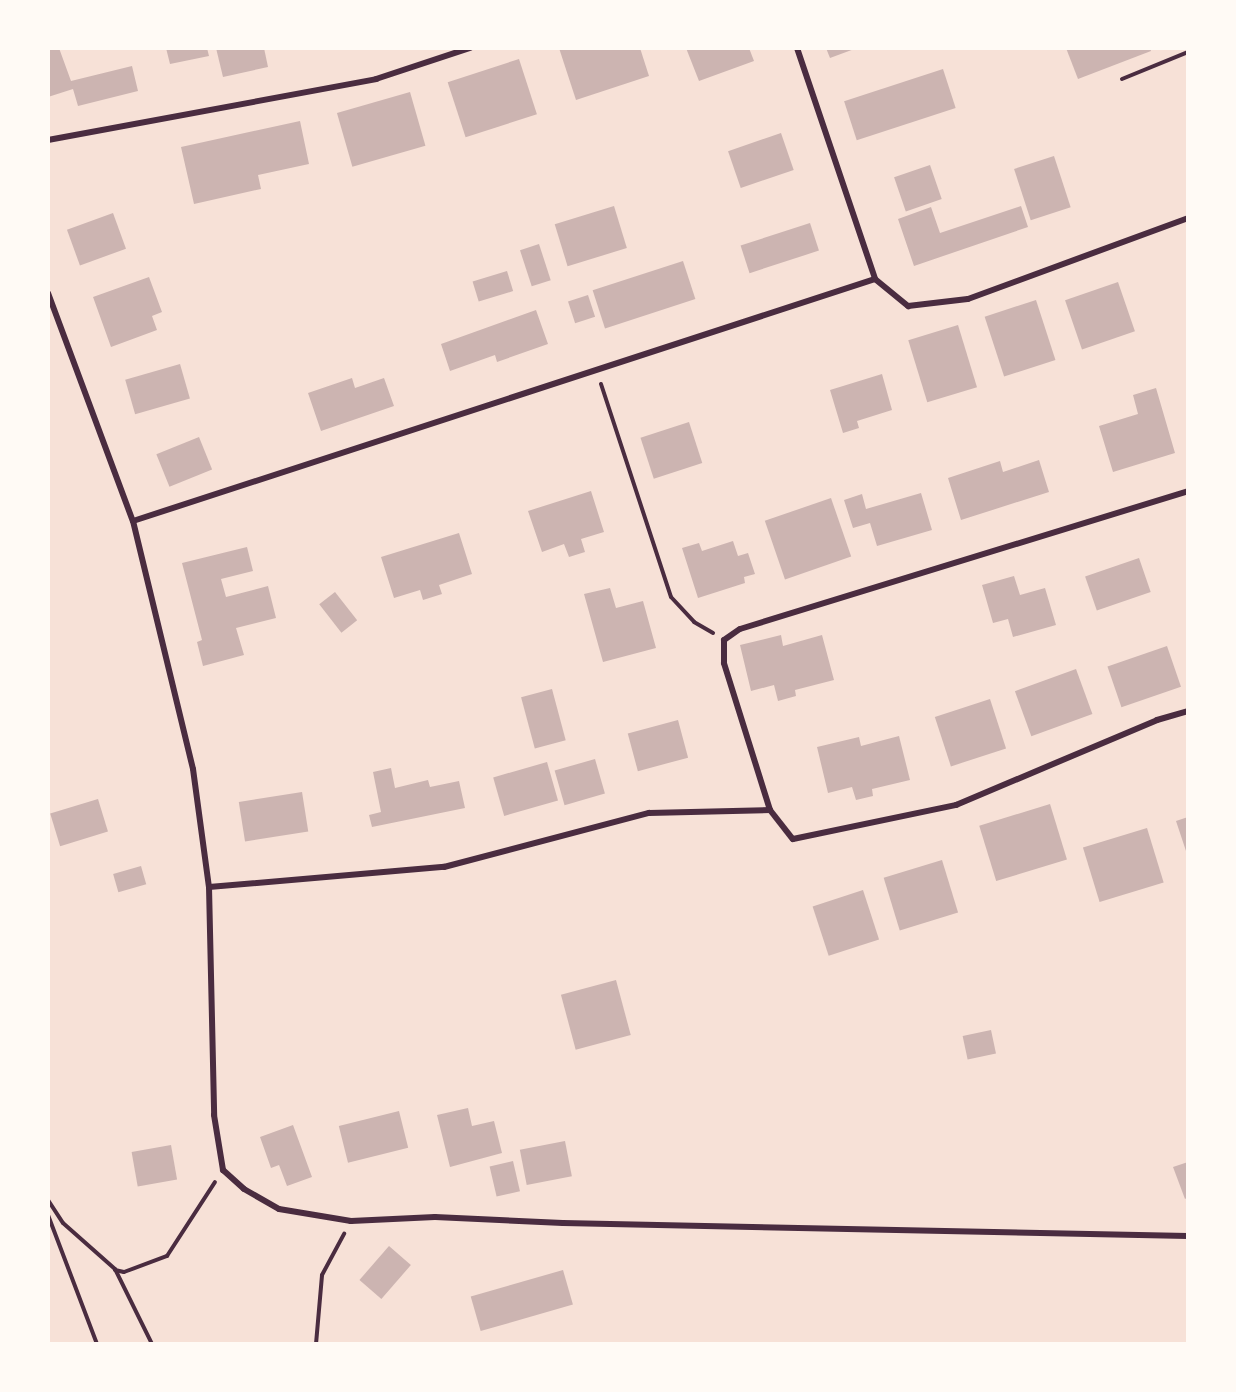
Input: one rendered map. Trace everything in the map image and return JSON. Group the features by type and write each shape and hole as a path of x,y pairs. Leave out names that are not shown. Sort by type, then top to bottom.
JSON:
{"street":[{"path":"48,140 376,79 470,48"},
{"path":"797,48 875,279 908,306 968,299 1188,218"},
{"path":"133,521 875,279"},
{"path":"48,293 133,521 193,769 209,887 218,1144 223,1170 244,1189 279,1209 351,1221 435,1217 562,1223 1188,1236"},
{"path":"1188,491 740,629 724,640 724,663 770,810 793,839 956,805 1157,720 1188,711"},
{"path":"209,887 444,867 649,813 770,810"}],"path":[{"path":"1122,79 1188,52"},
{"path":"596,369 670,597 694,622"},
{"path":"115,1269 124,1272 167,1256 223,1170"},
{"path":"48,1200 63,1223 115,1269 152,1344"},
{"path":"48,1215 97,1344"},
{"path":"316,1344 322,1275 351,1221"}],"building":[{"path":"48,48 59,48 71,81 132,66 138,91 78,106 73,89 48,97"},
{"path":"166,48 207,48 209,56 170,64"},
{"path":"216,48 264,48 268,67 223,77"},
{"path":"559,48 640,48 649,76 576,100"},
{"path":"686,48 749,48 754,61 699,81"},
{"path":"826,48 857,48 830,58"},
{"path":"1066,48 1150,48 1151,51 1078,79"},
{"path":"519,59 537,114 466,137 448,82"},
{"path":"943,69 956,108 857,140 844,101"},
{"path":"410,92 425,146 352,167 337,113"},
{"path":"300,121 309,164 258,175 261,189 194,204 181,147"},
{"path":"781,133 794,170 741,188 728,151"},
{"path":"1054,156 1071,207 1031,220 1014,169"},
{"path":"930,165 942,199 906,211 894,177"},
{"path":"614,206 627,248 568,266 555,224"},
{"path":"1021,206 1028,227 914,266 898,219 931,207 940,233"},
{"path":"113,213 126,249 80,265 67,230"},
{"path":"810,223 819,251 750,273 741,246"},
{"path":"539,244 551,280 532,286 520,250"},
{"path":"683,261 695,299 605,328 593,290"},
{"path":"507,271 513,291 479,302 473,282"},
{"path":"149,277 162,312 152,316 157,330 111,347 93,297"},
{"path":"1118,282 1135,331 1082,349 1065,300"},
{"path":"588,295 595,317 575,323 568,301"},
{"path":"1036,300 1055,360 1004,377 985,317"},
{"path":"536,310 548,344 497,362 495,355 450,371 441,344"},
{"path":"958,325 977,387 927,402 908,340"},
{"path":"180,364 190,399 135,414 125,380"},
{"path":"882,374 892,410 857,421 859,428 843,433 830,390"},
{"path":"352,378 355,388 384,378 394,406 321,431 308,393"},
{"path":"1156,388 1175,453 1113,472 1099,426 1138,414 1133,395"},
{"path":"689,422 702,463 654,479 640,438"},
{"path":"199,437 212,469 169,487 156,454"},
{"path":"1039,460 1049,492 961,520 948,478 1000,461 1003,472"},
{"path":"591,491 604,532 581,539 585,552 569,557 564,544 542,552 528,511"},
{"path":"921,493 932,530 877,546 870,523 853,528 844,500 862,494 866,509"},
{"path":"831,498 851,557 785,579 765,521"},
{"path":"459,533 472,574 439,585 442,594 423,600 420,590 394,598 381,557"},
{"path":"733,541 738,556 748,553 755,574 744,577 745,583 698,598 682,548 699,543 702,551"},
{"path":"247,547 253,571 221,579 226,597 268,586 276,618 236,628 244,655 203,666 197,642 202,640 182,563"},
{"path":"1139,558 1151,592 1097,611 1085,577"},
{"path":"1014,576 1020,595 1045,588 1056,625 1013,637 1008,619 993,623 982,585"},
{"path":"610,588 616,608 643,601 656,648 603,662 584,594"},
{"path":"335,592 357,620 341,633 319,604"},
{"path":"781,635 783,646 822,635 834,680 795,690 796,696 778,701 774,685 751,691 740,645"},
{"path":"1167,646 1181,687 1121,707 1107,667"},
{"path":"1076,669 1092,714 1031,736 1015,691"},
{"path":"552,689 566,740 535,748 521,697"},
{"path":"990,699 1006,748 951,766 935,717"},
{"path":"678,720 688,758 638,771 628,733"},
{"path":"899,736 910,780 872,789 873,796 856,800 852,787 828,793 817,747 859,737 861,746"},
{"path":"595,759 605,794 565,805 555,771"},
{"path":"547,762 558,800 504,816 493,777"},
{"path":"391,768 395,788 428,780 430,787 459,781 465,808 372,827 369,815 381,812 373,772"},
{"path":"302,792 308,832 245,842 239,802"},
{"path":"98,799 108,832 60,846 50,814"},
{"path":"1050,804 1067,859 996,881 979,826"},
{"path":"1188,817 1188,857 1176,821"},
{"path":"1147,828 1164,883 1100,902 1083,848"},
{"path":"942,860 958,913 900,930 884,878"},
{"path":"141,866 146,884 118,892 113,874"},
{"path":"863,890 879,939 829,956 813,906"},
{"path":"616,980 631,1035 576,1050 561,995"},
{"path":"991,1030 996,1053 968,1060 963,1036"},
{"path":"468,1108 472,1126 494,1121 502,1153 450,1167 437,1115"},
{"path":"399,1111 408,1148 348,1163 339,1126"},
{"path":"293,1125 312,1177 287,1186 279,1165 271,1168 260,1137"},
{"path":"565,1141 572,1176 527,1185 520,1150"},
{"path":"171,1145 177,1179 138,1186 132,1152"},
{"path":"513,1161 520,1191 497,1197 490,1166"},
{"path":"1188,1162 1188,1197 1185,1199 1173,1167"},
{"path":"389,1246 411,1265 381,1299 359,1280"},
{"path":"563,1270 573,1305 481,1331 471,1296"}]}
